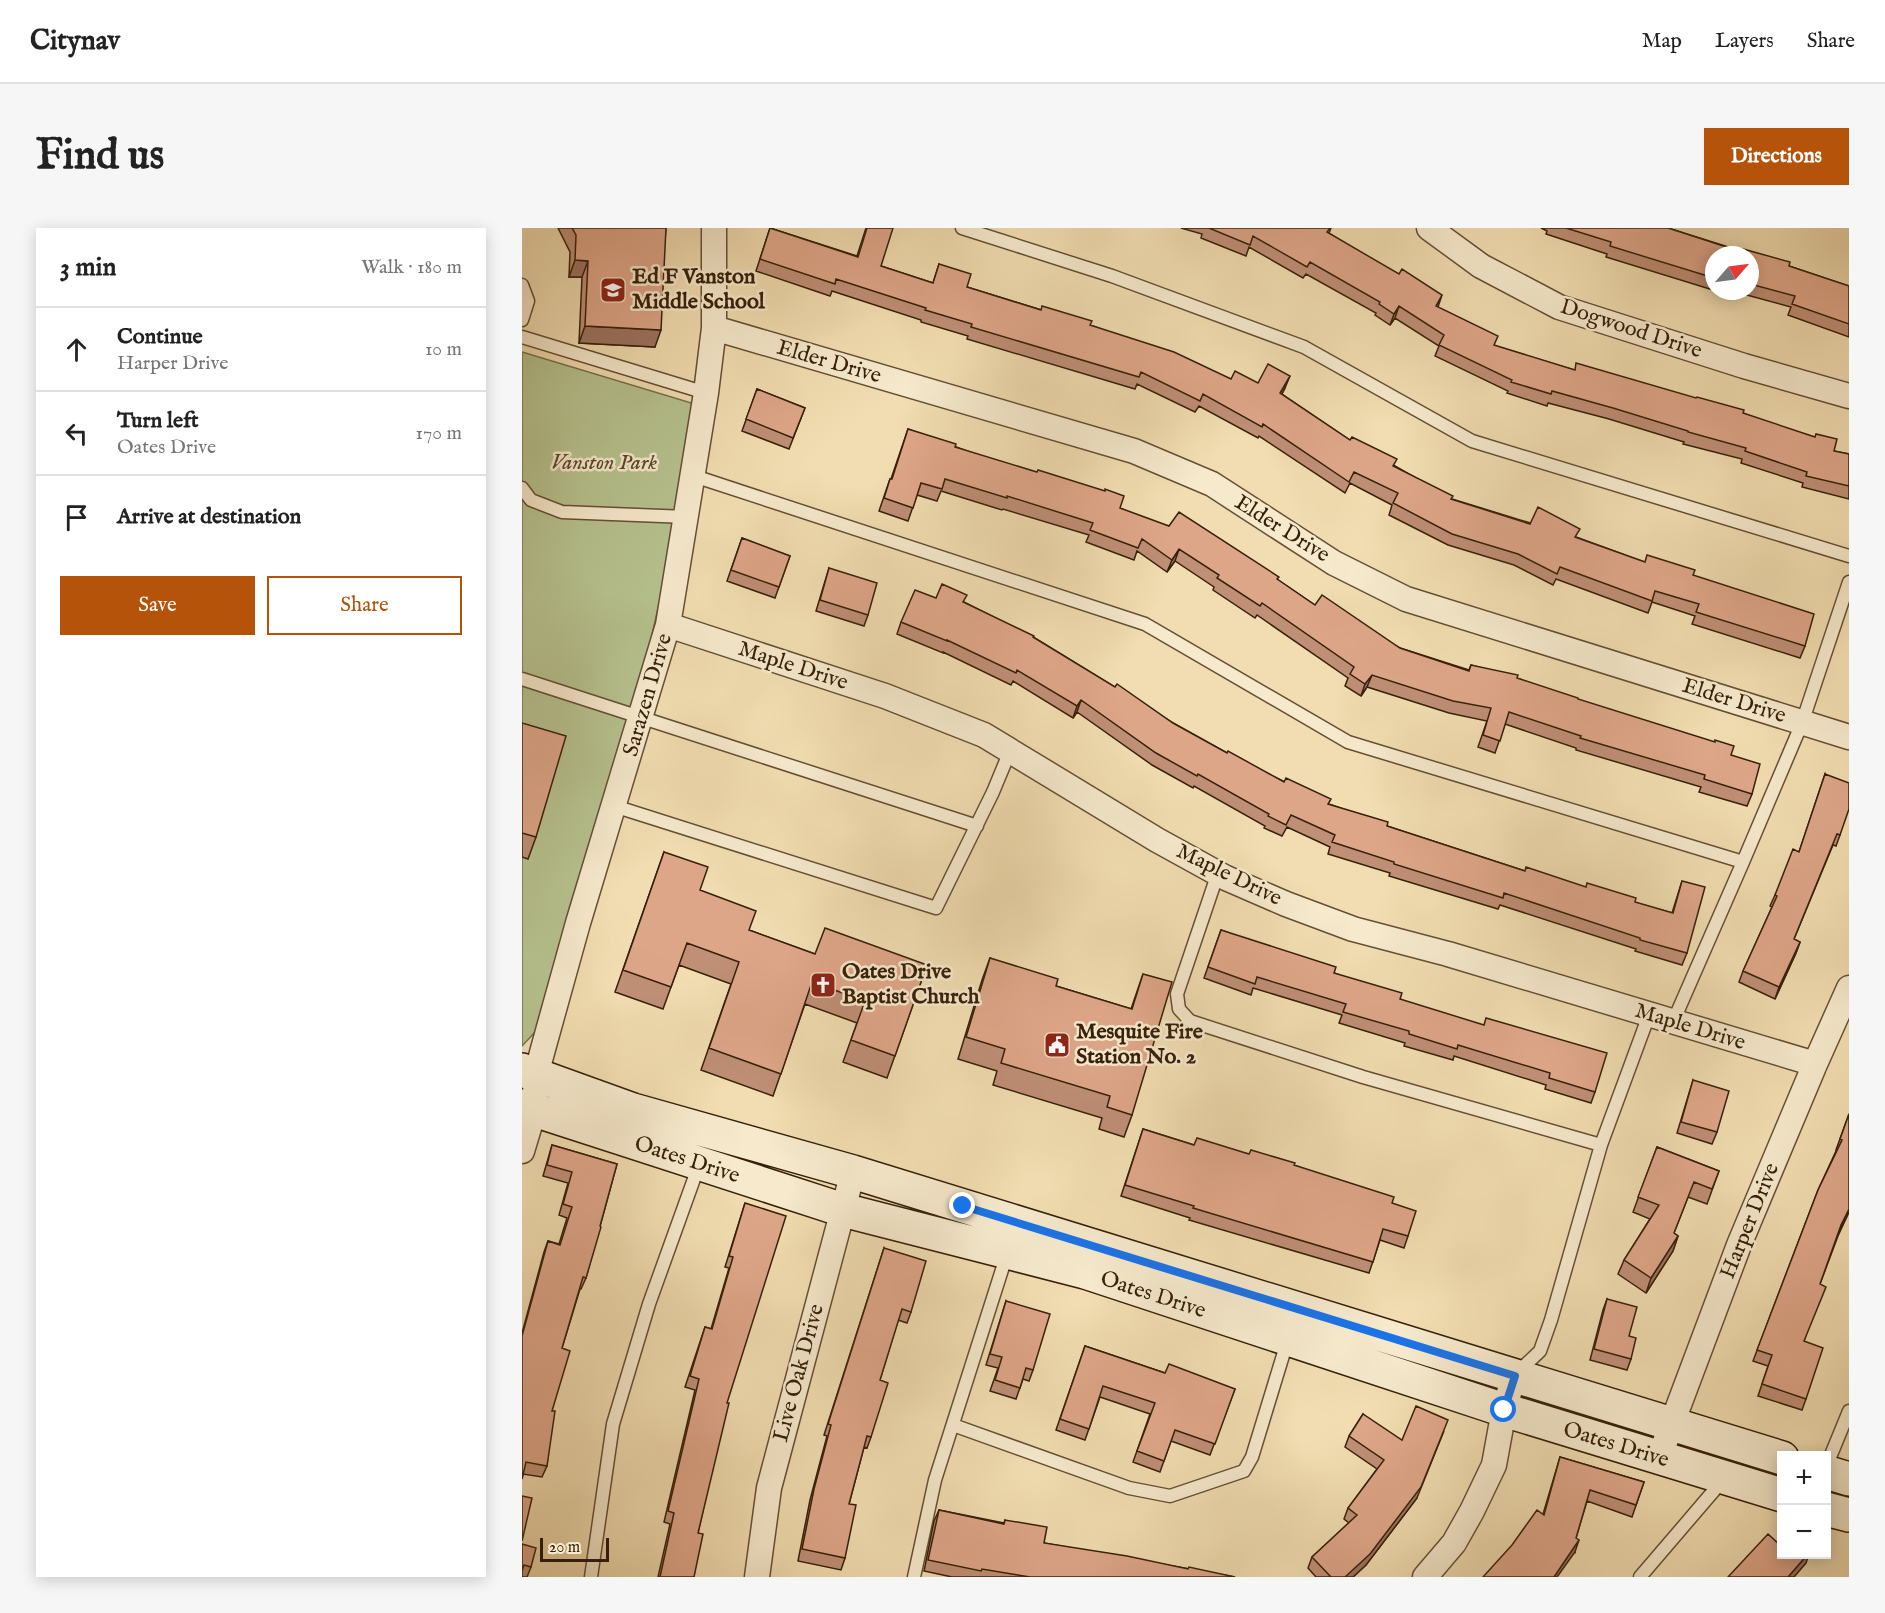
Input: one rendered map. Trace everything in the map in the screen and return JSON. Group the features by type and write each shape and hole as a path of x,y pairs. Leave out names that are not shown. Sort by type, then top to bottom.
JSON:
{"main road":[{"name":"Oates Drive","path":"529,1072 633,1110 853,1172 1777,1456"},
{"name":"Oates Drive","path":"528,1108 843,1210 1085,1272 1504,1410 1777,1494"},
{"path":"1831,1473 1849,1479"},
{"path":"1831,1510 1849,1515"}],"street":[{"name":"Sarazen Drive","path":"522,1151 528,1108 529,1072 578,923 668,625 694,476 714,328 714,228"},
{"name":"Dogwood Drive","path":"1429,228 1481,266 1559,307 1744,366 1849,396"},
{"name":"Elder Drive","path":"714,328 1134,452 1212,484 1334,563 1406,599 1849,737"},
{"name":"Maple Drive","path":"668,625 885,696 984,735 1157,840 1218,873 1286,904 1353,929 1448,954 1815,1064"},
{"name":"Harper Drive","path":"1659,1458 1739,1245 1849,988"},
{"name":"Live Oak Drive","path":"756,1577 768,1488 853,1172"},
{"path":"1425,1577 1454,1543 1494,1465 1504,1410 1515,1376"}],"lane":[{"path":"963,228 1112,276 1304,347 1472,441 1849,556"},
{"path":"522,285 528,301 522,320"},
{"path":"522,337 706,393"},
{"path":"694,476 1145,624 1348,742 1743,862"},
{"path":"522,488 531,500 562,512 687,518"},
{"path":"1673,1022 1802,723 1849,582"},
{"path":"522,679 977,826"},
{"path":"614,806 936,908 977,826 1010,751"},
{"path":"1218,873 1177,994 1179,1008 1190,1021 1363,1077 1601,1145"},
{"path":"1515,1376 1540,1351 1601,1145 1649,1014"},
{"path":"591,1577 613,1424 649,1304 700,1164"},
{"path":"914,1577 935,1480 1007,1252"},
{"path":"952,1425 1129,1488 1170,1496 1244,1471 1252,1457 1288,1339"},
{"path":"1831,1457 1849,1411"},
{"path":"1640,1577 1725,1478"}],"green space":[{"name":"Vanston Park","path":"522,352 698,405 668,564 644,670 536,1031 522,1046"}],"building":[{"path":"572,228 666,228 661,330 585,326 588,261 575,260 576,235"},
{"path":"770,228 858,257 867,228 893,228 881,266 933,283 939,264 971,274 967,287 1041,310 1042,306 1092,321 1090,325 1174,352 1231,379 1235,371 1258,383 1268,364 1290,376 1280,393 1350,440 1352,437 1397,459 1393,466 1453,496 1451,499 1530,524 1538,507 1580,529 1575,537 1645,562 1647,555 1695,570 1693,575 1814,614 1805,646 1696,612 1699,604 1655,591 1652,601 1560,567 1557,574 1518,554 1452,534 1393,503 1398,493 1354,472 1349,482 1263,424 1262,427 1203,394 1200,401 1141,372 1139,377 971,327 972,324 836,279 835,284 760,259"},
{"path":"1209,228 1330,228 1327,232 1399,274 1402,269 1442,295 1436,306 1498,336 1494,345 1575,370 1576,363 1744,410 1743,413 1815,437 1816,434 1837,439 1834,451 1849,454 1849,486 1806,476 1807,472 1745,451 1746,448 1613,408 1511,382 1512,380 1439,345 1444,335 1399,306 1394,314 1379,304 1380,302 1310,262 1307,267 1253,236 1250,245"},
{"path":"1566,228 1668,228 1724,246 1705,246 1705,275 1610,246 1611,242"},
{"path":"1759,253 1790,262 1789,266 1849,286 1849,324 1792,304 1795,296 1759,286"},
{"path":"757,389 805,408 793,438 746,419"},
{"path":"908,429 956,444 955,447 1124,496 1120,508 1169,526 1179,512 1279,577 1277,579 1315,605 1322,595 1400,648 1469,671 1471,665 1518,675 1517,678 1578,699 1734,746 1731,755 1760,764 1752,794 1704,779 1705,775 1580,738 1581,736 1509,712 1500,741 1483,735 1491,708 1453,701 1372,675 1365,684 1350,674 1354,667 1262,603 1260,606 1217,578 1219,575 1179,549 1172,560 1142,539 1138,548 1090,530 1093,523 945,479 942,489 921,483 913,508 884,498"},
{"path":"742,538 790,556 779,587 731,570"},
{"path":"829,568 877,583 868,615 820,600"},
{"path":"942,584 967,595 963,602 1034,636 1115,687 1117,684 1173,723 1284,782 1286,778 1331,799 1328,804 1388,822 1387,826 1525,871 1526,867 1586,887 1587,883 1636,898 1635,902 1673,913 1682,881 1705,887 1687,953 1640,940 1640,938 1504,893 1503,898 1394,864 1394,862 1332,842 1335,835 1291,815 1286,825 1198,774 1197,776 1156,753 1081,700 1077,706 1017,670 1016,673 947,640 901,622 915,590 936,598"},
{"path":"522,723 566,736 536,837 522,833"},
{"path":"1825,774 1849,783 1849,809 1840,835 1837,834 1794,939 1800,942 1779,987 1743,971 1777,896 1775,895 1793,849 1799,852"},
{"name":"Oates Drive Baptist Church","path":"664,852 708,867 700,890 756,911 749,930 815,954 825,928 927,965 895,1056 851,1040 865,1001 812,982 781,1074 709,1048 739,962 687,943 671,987 623,970"},
{"path":"1221,930 1336,967 1334,973 1402,993 1400,999 1484,1025 1486,1018 1607,1053 1595,1092 1549,1078 1550,1073 1458,1045 1457,1049 1409,1034 1409,1031 1343,1012 1346,1004 1257,977 1255,984 1208,967"},
{"name":"Mesquite Fire Station No. 2","path":"990,958 1058,979 1056,986 1132,1009 1143,974 1172,982 1132,1115 1107,1107 1110,1096 1001,1063 1005,1049 966,1037"},
{"path":"1693,1080 1729,1091 1717,1132 1681,1122"},
{"path":"1849,1114 1849,1209 1820,1284 1826,1287 1804,1341 1823,1348 1806,1399 1762,1384 1772,1355 1757,1350 1818,1190 1842,1140 1840,1139"},
{"path":"1143,1129 1194,1145 1197,1138 1249,1154 1251,1150 1394,1197 1392,1203 1416,1211 1408,1236 1383,1229 1373,1262 1193,1208 1194,1206 1125,1185"},
{"path":"552,1145 617,1164 586,1278 583,1277 562,1348 570,1351 552,1411 555,1411 547,1466 526,1462 522,1479 522,1336 548,1241 560,1245 572,1207 563,1204 572,1172 547,1165"},
{"path":"1657,1147 1719,1171 1712,1189 1694,1182 1674,1233 1678,1236 1651,1278 1624,1260 1659,1205 1638,1197"},
{"path":"745,1203 786,1216 727,1403 729,1403 698,1533 703,1534 694,1577 660,1577 674,1513 668,1511 699,1379 690,1376 705,1327 712,1329 733,1257 729,1256"},
{"path":"884,1248 926,1261 911,1312 902,1309 880,1380 888,1383 871,1437 867,1436 849,1504 856,1505 845,1558 802,1549 814,1489 831,1425 828,1424"},
{"path":"1607,1299 1637,1307 1629,1336 1636,1338 1631,1359 1594,1349"},
{"path":"1006,1301 1050,1314 1033,1370 1026,1368 1020,1388 995,1380 1002,1357 990,1354"},
{"path":"1085,1346 1165,1373 1169,1364 1235,1389 1215,1444 1175,1430 1164,1461 1137,1451 1155,1403 1103,1386 1089,1429 1060,1419"},
{"path":"1416,1406 1448,1420 1421,1487 1370,1554 1345,1577 1331,1577 1312,1557 1357,1515 1348,1508 1384,1460 1349,1436 1363,1414 1402,1440"},
{"path":"1560,1457 1644,1482 1636,1505 1590,1490 1576,1538 1579,1540 1554,1577 1483,1577 1512,1545 1537,1510 1544,1515"},
{"path":"522,1496 532,1498 522,1541"},
{"path":"939,1510 1004,1524 1005,1520 1047,1527 1044,1543 1235,1577 1030,1577 982,1569 981,1571 928,1560"},
{"path":"1768,1534 1777,1542 1777,1559 1804,1559 1788,1577 1728,1577"},
{"path":"522,1544 536,1548 531,1567 524,1565 522,1571"}],"place":[{"name":"Ed F Vanston Middle School","path":"613,290"},
{"name":"Oates Drive Baptist Church","path":"823,985"},
{"name":"Mesquite Fire Station No. 2","path":"1057,1045"}],"route":[{"path":"963,1206 1515,1376 1504,1410"}]}
